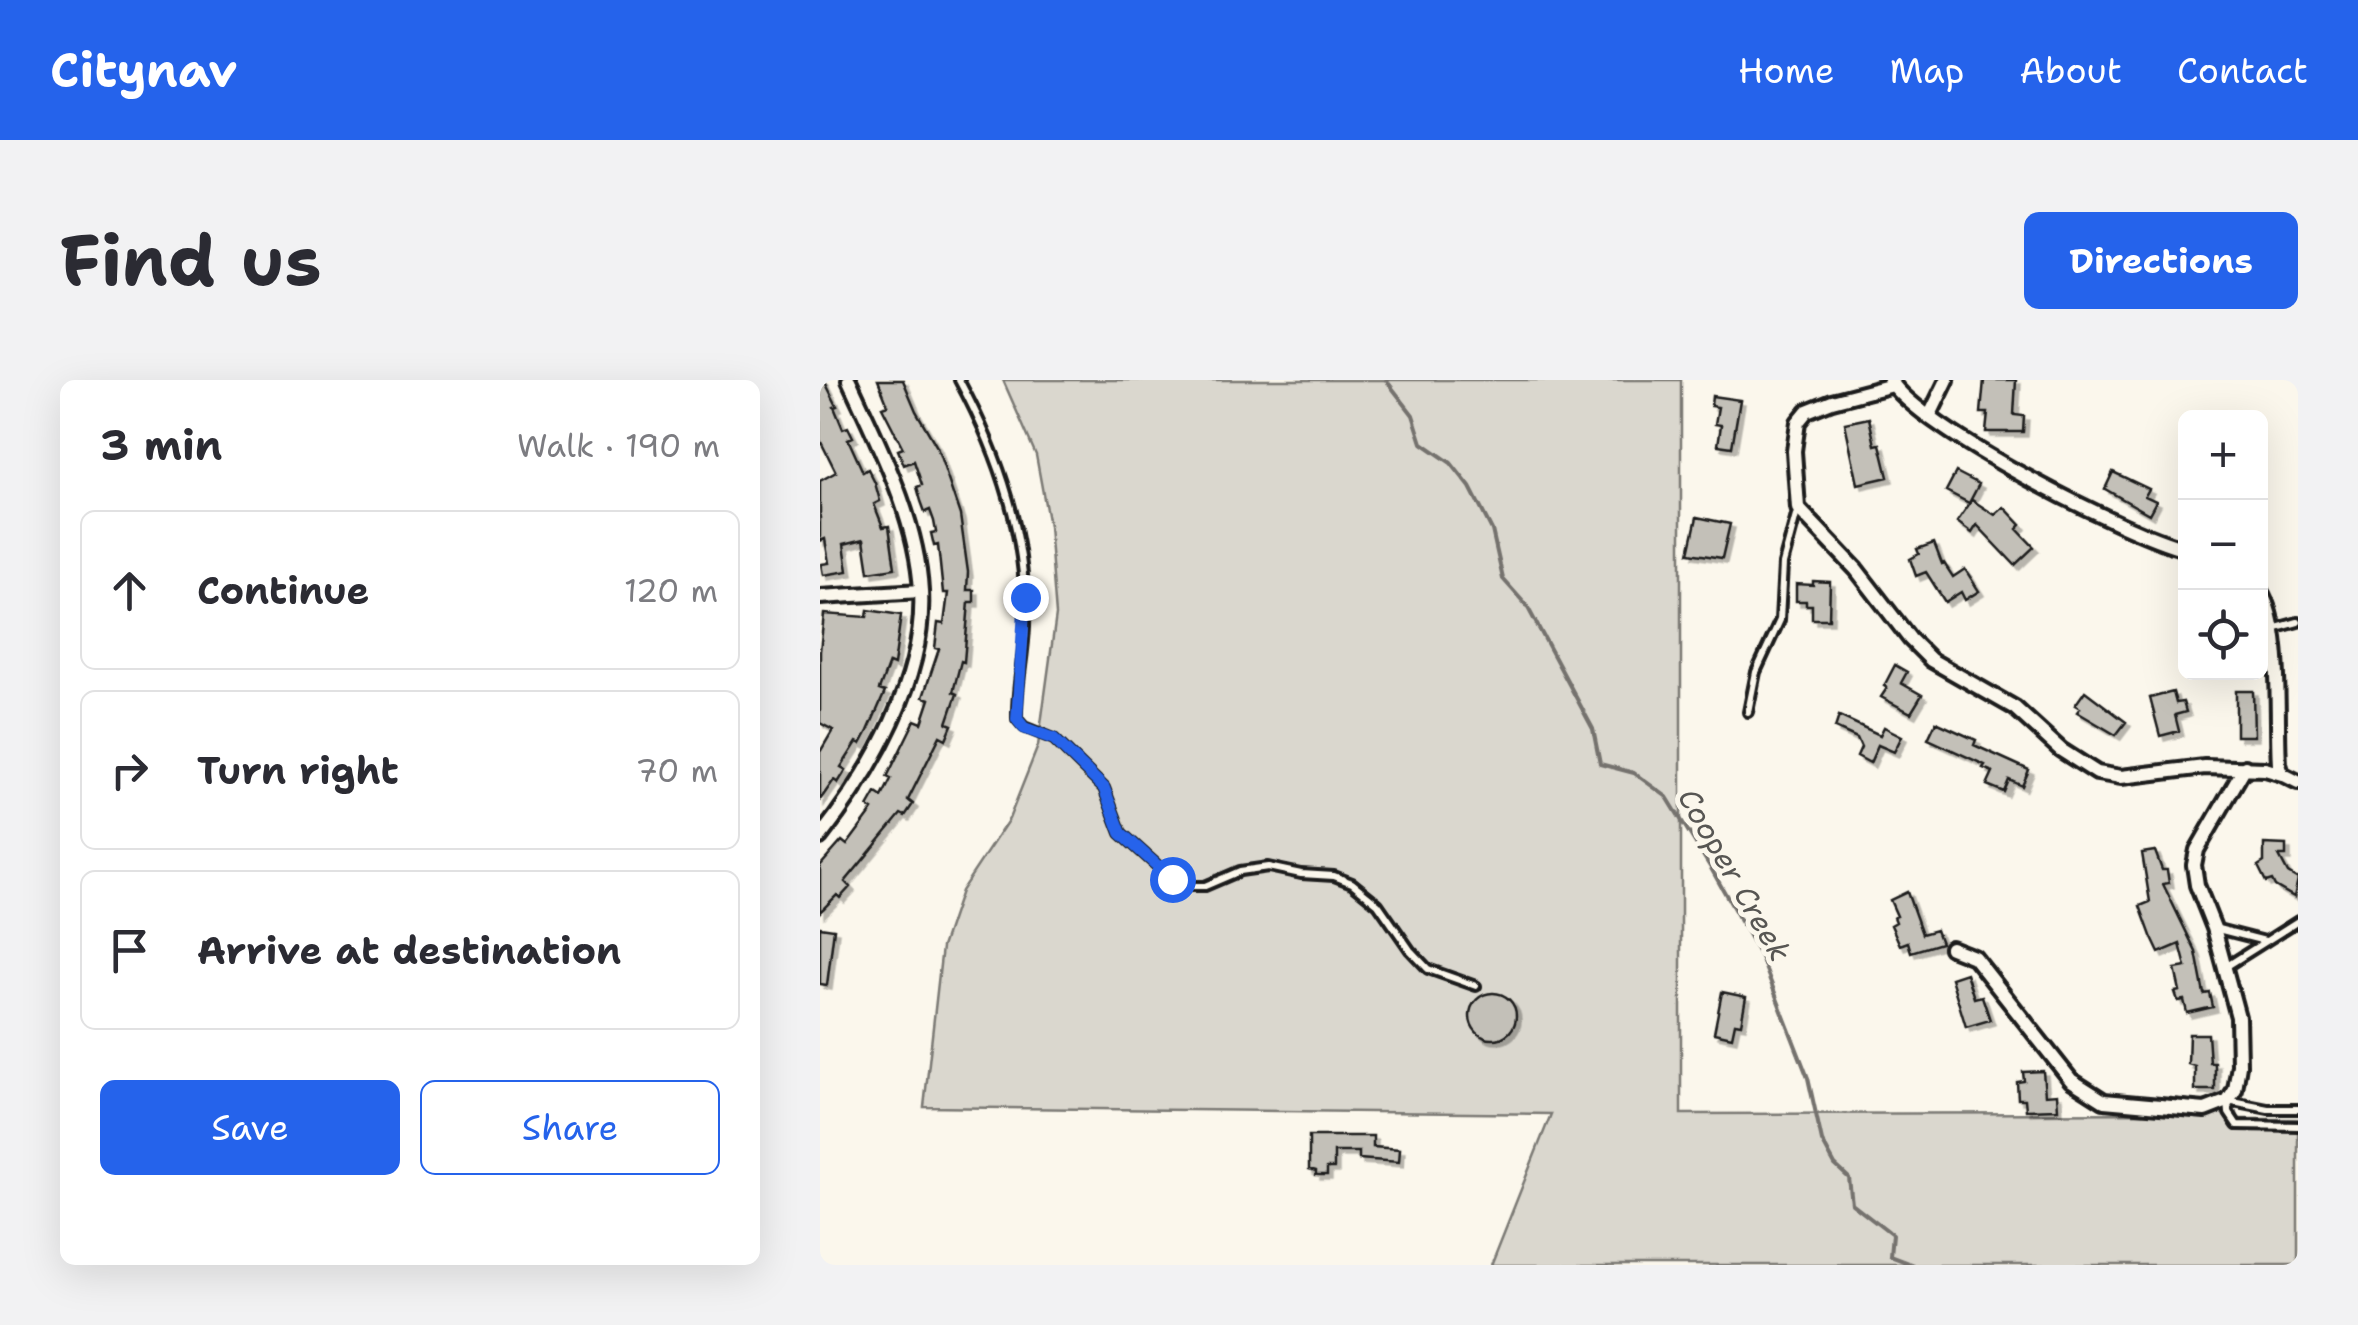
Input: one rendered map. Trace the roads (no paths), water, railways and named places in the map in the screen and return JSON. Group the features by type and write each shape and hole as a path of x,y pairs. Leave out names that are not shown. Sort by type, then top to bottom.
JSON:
{"street":[{"path":"820,837 867,769 895,710 912,665 921,591 911,536 889,467 849,380"},
{"path":"1929,417 1947,380"},
{"path":"2178,546 2103,518 1929,417 1908,402 1892,382 1832,400 1807,412 1798,422 1794,451 1798,508 1856,569 1931,660 2015,708 2061,750 2097,772 2121,777 2205,767 2245,767 2282,774 2298,782"},
{"path":"820,597 921,591"},
{"path":"2268,607 2282,774"},
{"path":"1951,948 1974,956 2071,1080 2104,1101 2205,1110 2228,1102 2235,1090 2239,1065 2238,1017 2194,865 2197,850 2245,767"}],"lane":[{"path":"958,380 994,448 1015,514 1025,597 1017,719 1024,728 1054,739 1104,788 1121,833 1172,879 1188,886 1205,886 1240,871 1268,867 1334,876 1352,883 1378,904 1420,962 1438,973 1476,986"},
{"path":"1748,712 1756,672 1780,620 1783,564 1798,508"},
{"path":"2272,629 2298,622"},
{"path":"2226,967 2298,921"},
{"path":"2214,928 2266,942"},
{"path":"2298,1109 2228,1102 2229,1114 2237,1125 2298,1126"}],"waterway":[{"name":"Cooper Creek","path":"1386,380 1413,415 1422,443 1451,463 1470,487 1492,530 1503,579 1527,606 1593,729 1600,764 1634,773 1667,797 1712,870 1761,957 1808,1078 1822,1141 1835,1165 1849,1178 1852,1204 1892,1235 1890,1257 1911,1265"}]}
